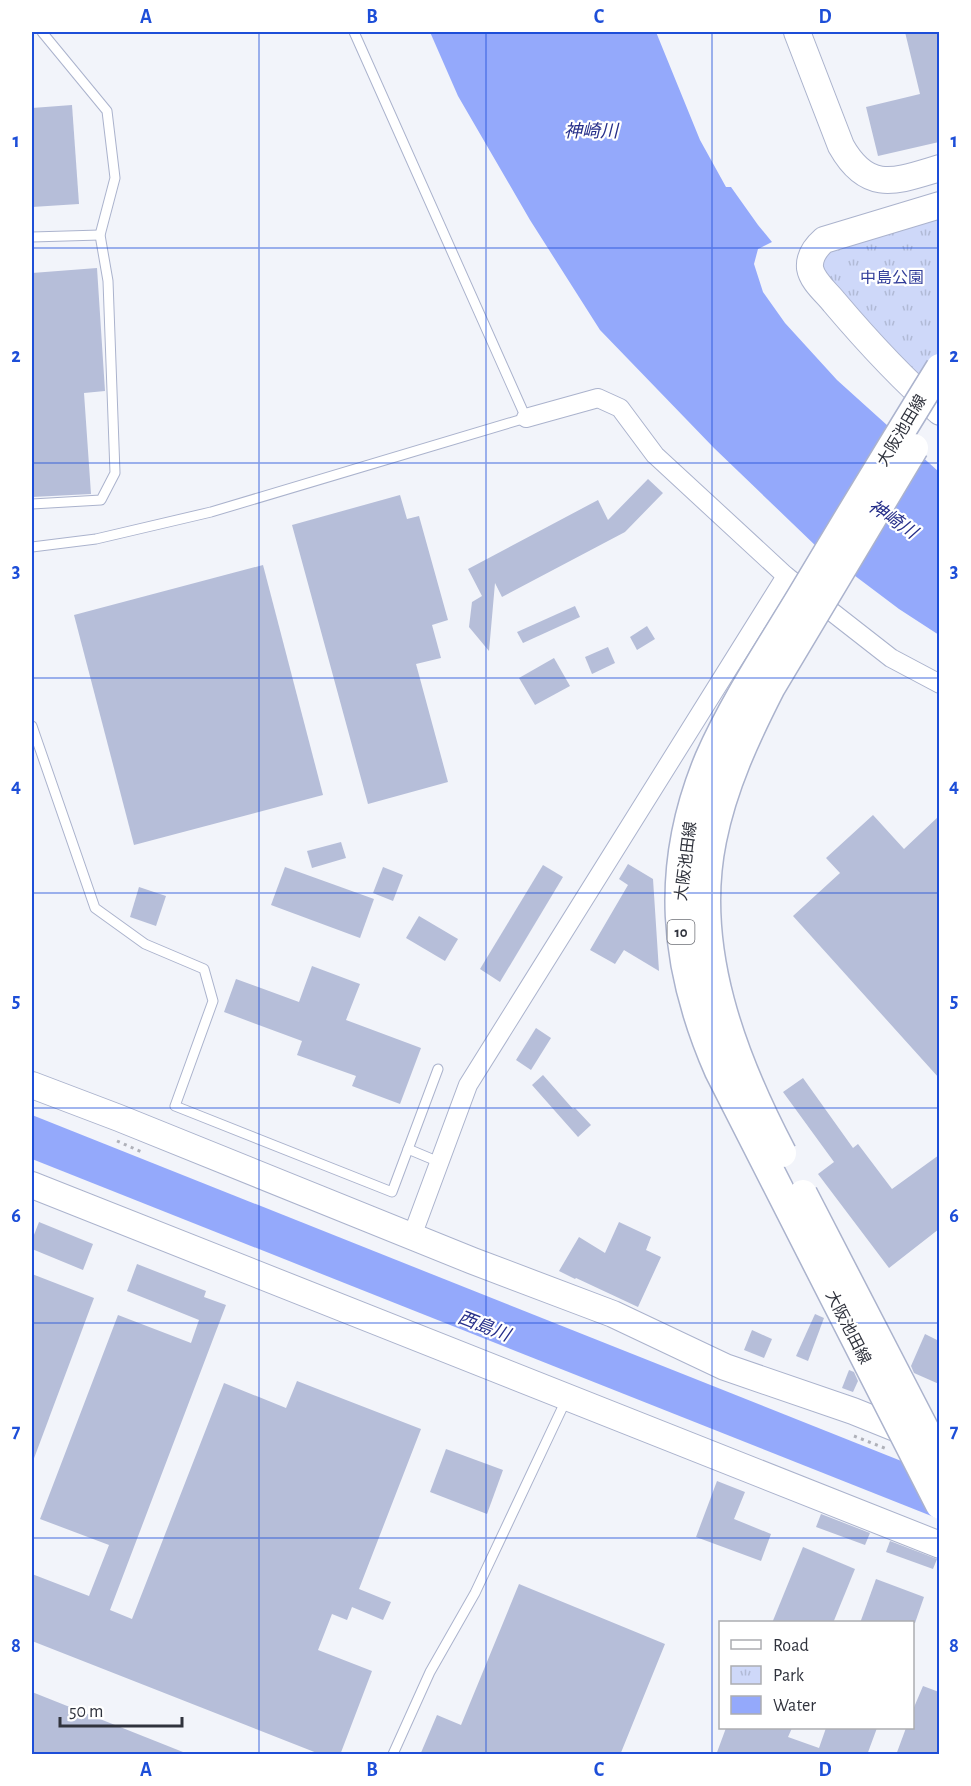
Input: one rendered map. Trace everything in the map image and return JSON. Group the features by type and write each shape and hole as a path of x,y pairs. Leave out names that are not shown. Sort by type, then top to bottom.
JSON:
{"main road":[{"name":"大阪池田線","path":"939,368 723,729 703,776 691,813 682,863 679,904 684,962 696,1016 705,1039 729,1091 939,1505"},
{"name":"大阪池田線","path":"939,405 771,687 752,724 738,756 719,813 712,841 705,896 708,942 714,979 756,1100 939,1459"}],"street":[{"path":"797,32 841,146 849,161 859,171 872,178 887,180 904,178 939,168"},
{"path":"939,205 824,240 813,252 810,268 817,282 862,335 904,381 939,412"},
{"path":"526,418 598,398 620,408 655,455 786,576 891,658 939,684"},
{"path":"412,1236 468,1085 786,576"},
{"path":"32,1085 613,1314 725,1367 853,1411 939,1446"},
{"path":"32,1185 939,1545"}],"lane":[{"path":"32,504 101,500 115,473 108,281 100,235 115,178 107,111 42,32"},
{"path":"32,547 96,539 211,512 526,418 354,32"},
{"path":"32,237 100,235"},
{"path":"32,726 95,908 145,944 204,969 213,1001 176,1106 392,1192 438,1069"},
{"path":"408,1149 439,1162"},
{"path":"393,1755 430,1672 475,1593 567,1397"}],"green space":[{"name":"中島公園","path":"939,214 939,396 880,339 820,269 832,245"}],"water":[{"name":"神崎川","path":"430,32 656,32 700,140 726,187 731,187 772,242 758,249 754,264 763,292 785,323 837,380 939,472 939,635 899,609 818,548 714,448 600,330 530,220 458,96"},
{"name":"西島川","path":"32,1115 939,1476 939,1519 32,1159"}],"building":[{"path":"905,32 939,32 939,142 878,156 866,107 920,94"},
{"path":"72,105 79,204 32,207 32,108"},
{"path":"97,268 105,391 84,393 91,494 32,497 32,273"},
{"path":"648,479 663,493 625,532 502,597 495,583 489,651 469,627 472,602 482,596 468,569 598,500 608,520"},
{"path":"400,495 407,519 419,516 448,620 432,625 441,658 416,664 448,782 368,804 292,525"},
{"path":"263,565 323,795 134,845 74,615"},
{"path":"575,606 580,617 523,643 517,632"},
{"path":"647,626 655,639 637,650 630,637"},
{"path":"608,647 615,663 592,674 585,657"},
{"path":"554,658 570,686 535,705 519,678"},
{"path":"873,815 904,849 939,816 939,1078 793,916 840,873 826,858"},
{"path":"341,842 346,858 312,868 307,851"},
{"path":"628,864 653,879 659,971 624,950 615,964 590,950 628,885 619,879"},
{"path":"543,865 563,877 500,982 480,969"},
{"path":"285,867 374,899 360,938 271,905"},
{"path":"383,867 403,875 393,901 373,893"},
{"path":"139,887 166,896 156,926 130,917"},
{"path":"419,916 458,939 445,961 406,938"},
{"path":"312,966 360,984 346,1020 421,1048 400,1104 352,1086 356,1076 297,1055 302,1041 224,1012 236,979 299,1002"},
{"path":"536,1028 551,1038 531,1070 516,1060"},
{"path":"543,1075 573,1109 575,1108 591,1125 578,1137 532,1085"},
{"path":"803,1078 853,1148 858,1144 892,1189 939,1155 939,1229 889,1268 818,1174 834,1162 783,1092"},
{"path":"39,1222 93,1244 83,1270 32,1249 32,1240"},
{"path":"619,1222 651,1237 646,1250 661,1257 638,1307 559,1271 579,1237 605,1253"},
{"path":"137,1264 206,1291 204,1297 226,1305 110,1610 132,1619 224,1383 286,1408 297,1381 421,1429 359,1589 391,1602 383,1620 352,1607 347,1620 332,1614 318,1650 372,1671 340,1755 322,1755 32,1641 32,1574 89,1596 109,1545 40,1519 118,1315 191,1343 199,1320 127,1291"},
{"path":"32,1274 94,1298 33,1461 32,1461"},
{"path":"815,1314 824,1318 808,1361 796,1356"},
{"path":"752,1330 772,1339 764,1358 744,1350"},
{"path":"925,1334 939,1341 939,1384 914,1373 911,1366"},
{"path":"849,1370 854,1372 858,1381 853,1392 842,1388"},
{"path":"446,1449 503,1470 487,1514 430,1492"},
{"path":"717,1481 745,1492 734,1519 771,1534 761,1561 696,1537"},
{"path":"821,1514 870,1533 865,1545 816,1527"},
{"path":"890,1541 937,1559 933,1569 886,1552"},
{"path":"803,1547 855,1569 834,1621 773,1621"},
{"path":"876,1579 924,1597 915,1623 914,1621 861,1621"},
{"path":"519,1584 665,1644 620,1755 420,1755 437,1715 461,1725"},
{"path":"923,1686 939,1692 939,1755 896,1755 906,1729 914,1729 914,1707"},
{"path":"32,1692 188,1754 188,1755 32,1755"},
{"path":"726,1729 792,1729 788,1737 819,1748 826,1729 877,1729 867,1755 716,1755"}]}
